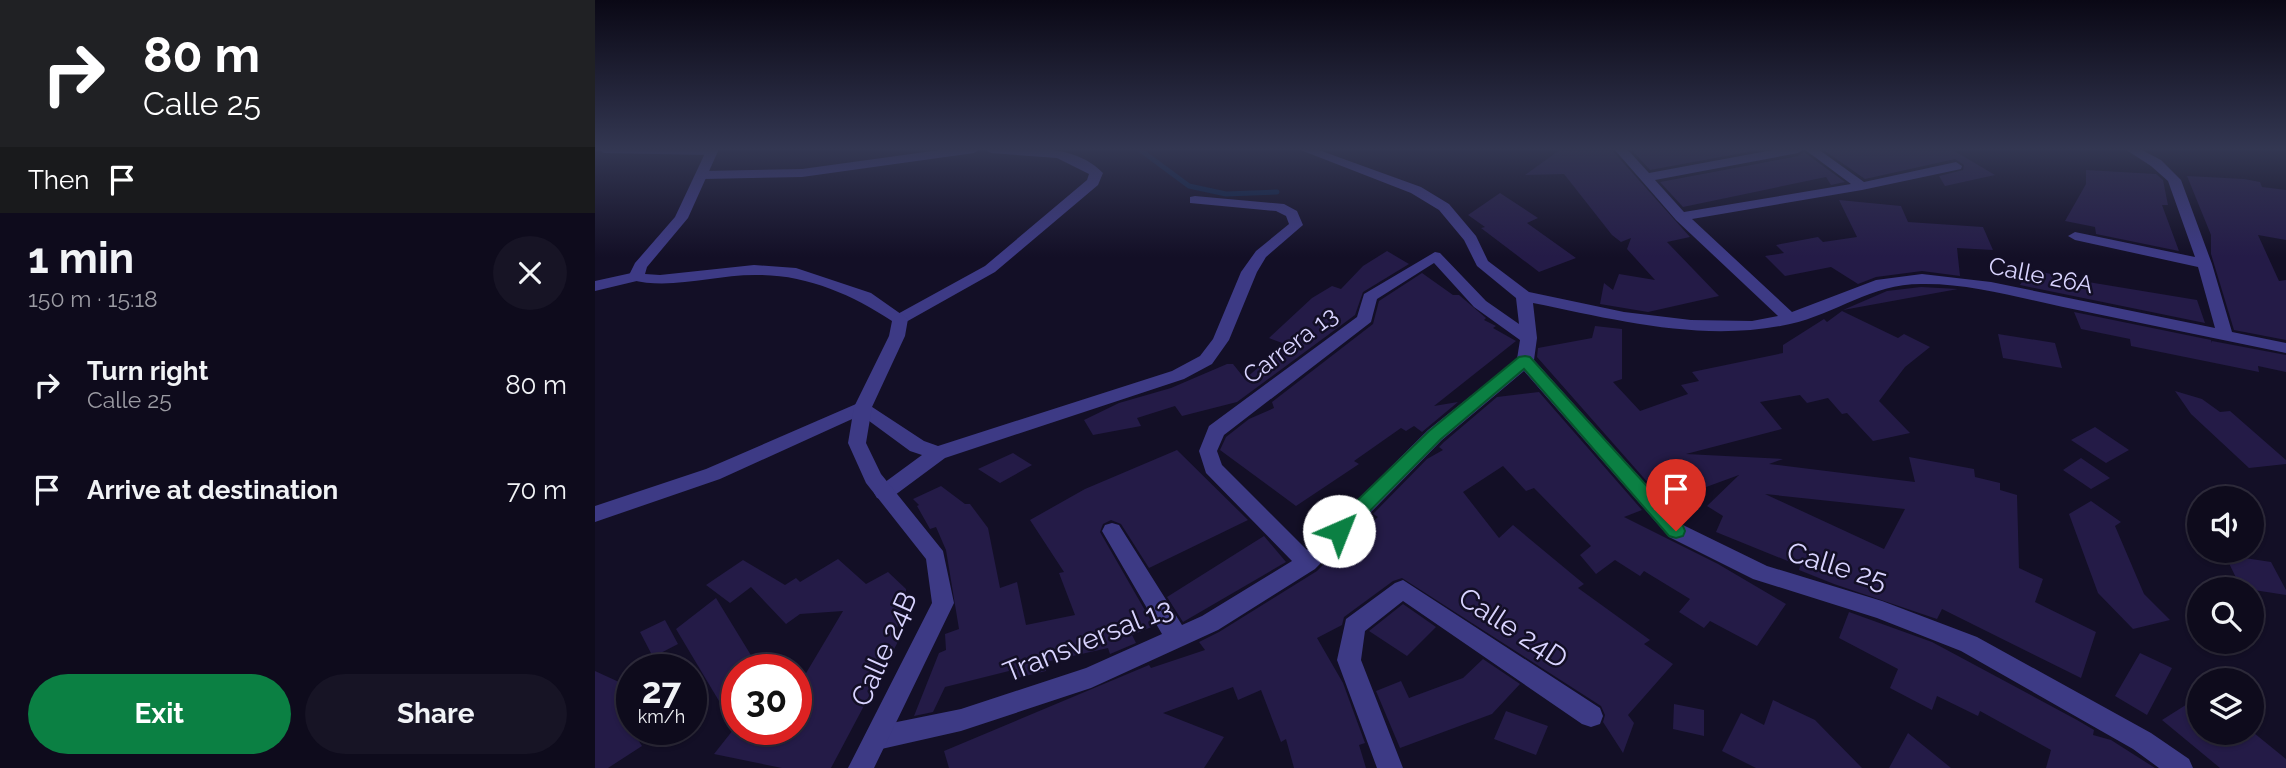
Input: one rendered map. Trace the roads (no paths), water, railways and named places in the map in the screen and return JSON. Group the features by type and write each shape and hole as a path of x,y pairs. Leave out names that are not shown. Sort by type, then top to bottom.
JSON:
{"street":[{"path":"636,276 640,266 681,218 698,185"},
{"path":"595,286 636,276 660,280 754,270 796,273 865,296 900,319 990,269 1090,185"},
{"path":"1402,185 1444,207 1471,239 1482,263 1524,296 1529,338 1525,361"},
{"path":"1651,185 1681,217 1790,319"},
{"path":"1681,217 1872,185"},
{"path":"2176,185 2205,264 2225,336"},
{"path":"884,493 938,453 1178,375 1206,360 1221,340 1261,254 1296,225 1291,214 1279,207 1195,200"},
{"path":"2075,236 2205,264"},
{"name":"Carrera 13","path":"1307,563 1213,468 1209,451 1216,431 1365,318 1370,297 1435,256 1480,304 1529,338"},
{"name":"Calle 26A","path":"1524,296 1624,317 1691,325 1752,326 1790,319 1881,283 1922,279 1991,288 2286,348"},
{"name":"Calle 24B","path":"861,768 943,603 936,557 873,478 857,443 863,407 897,336 900,319"},
{"name":"Transversal 13","path":"877,738 961,720 1091,677 1210,623 1307,563 1435,435 1525,361"},
{"name":"Calle 25","path":"1525,361 1676,531 1761,573 1882,610 1969,644 2142,741 2180,768"},
{"path":"595,514 713,474 863,407 917,446 938,453"},
{"path":"1112,531 1177,638"},
{"name":"Calle 24D","path":"1390,768 1349,660 1354,626 1403,589 1445,622 1547,684 1591,716"}],"waterway":[{"path":"1187,185 1226,194 1277,192"}]}
